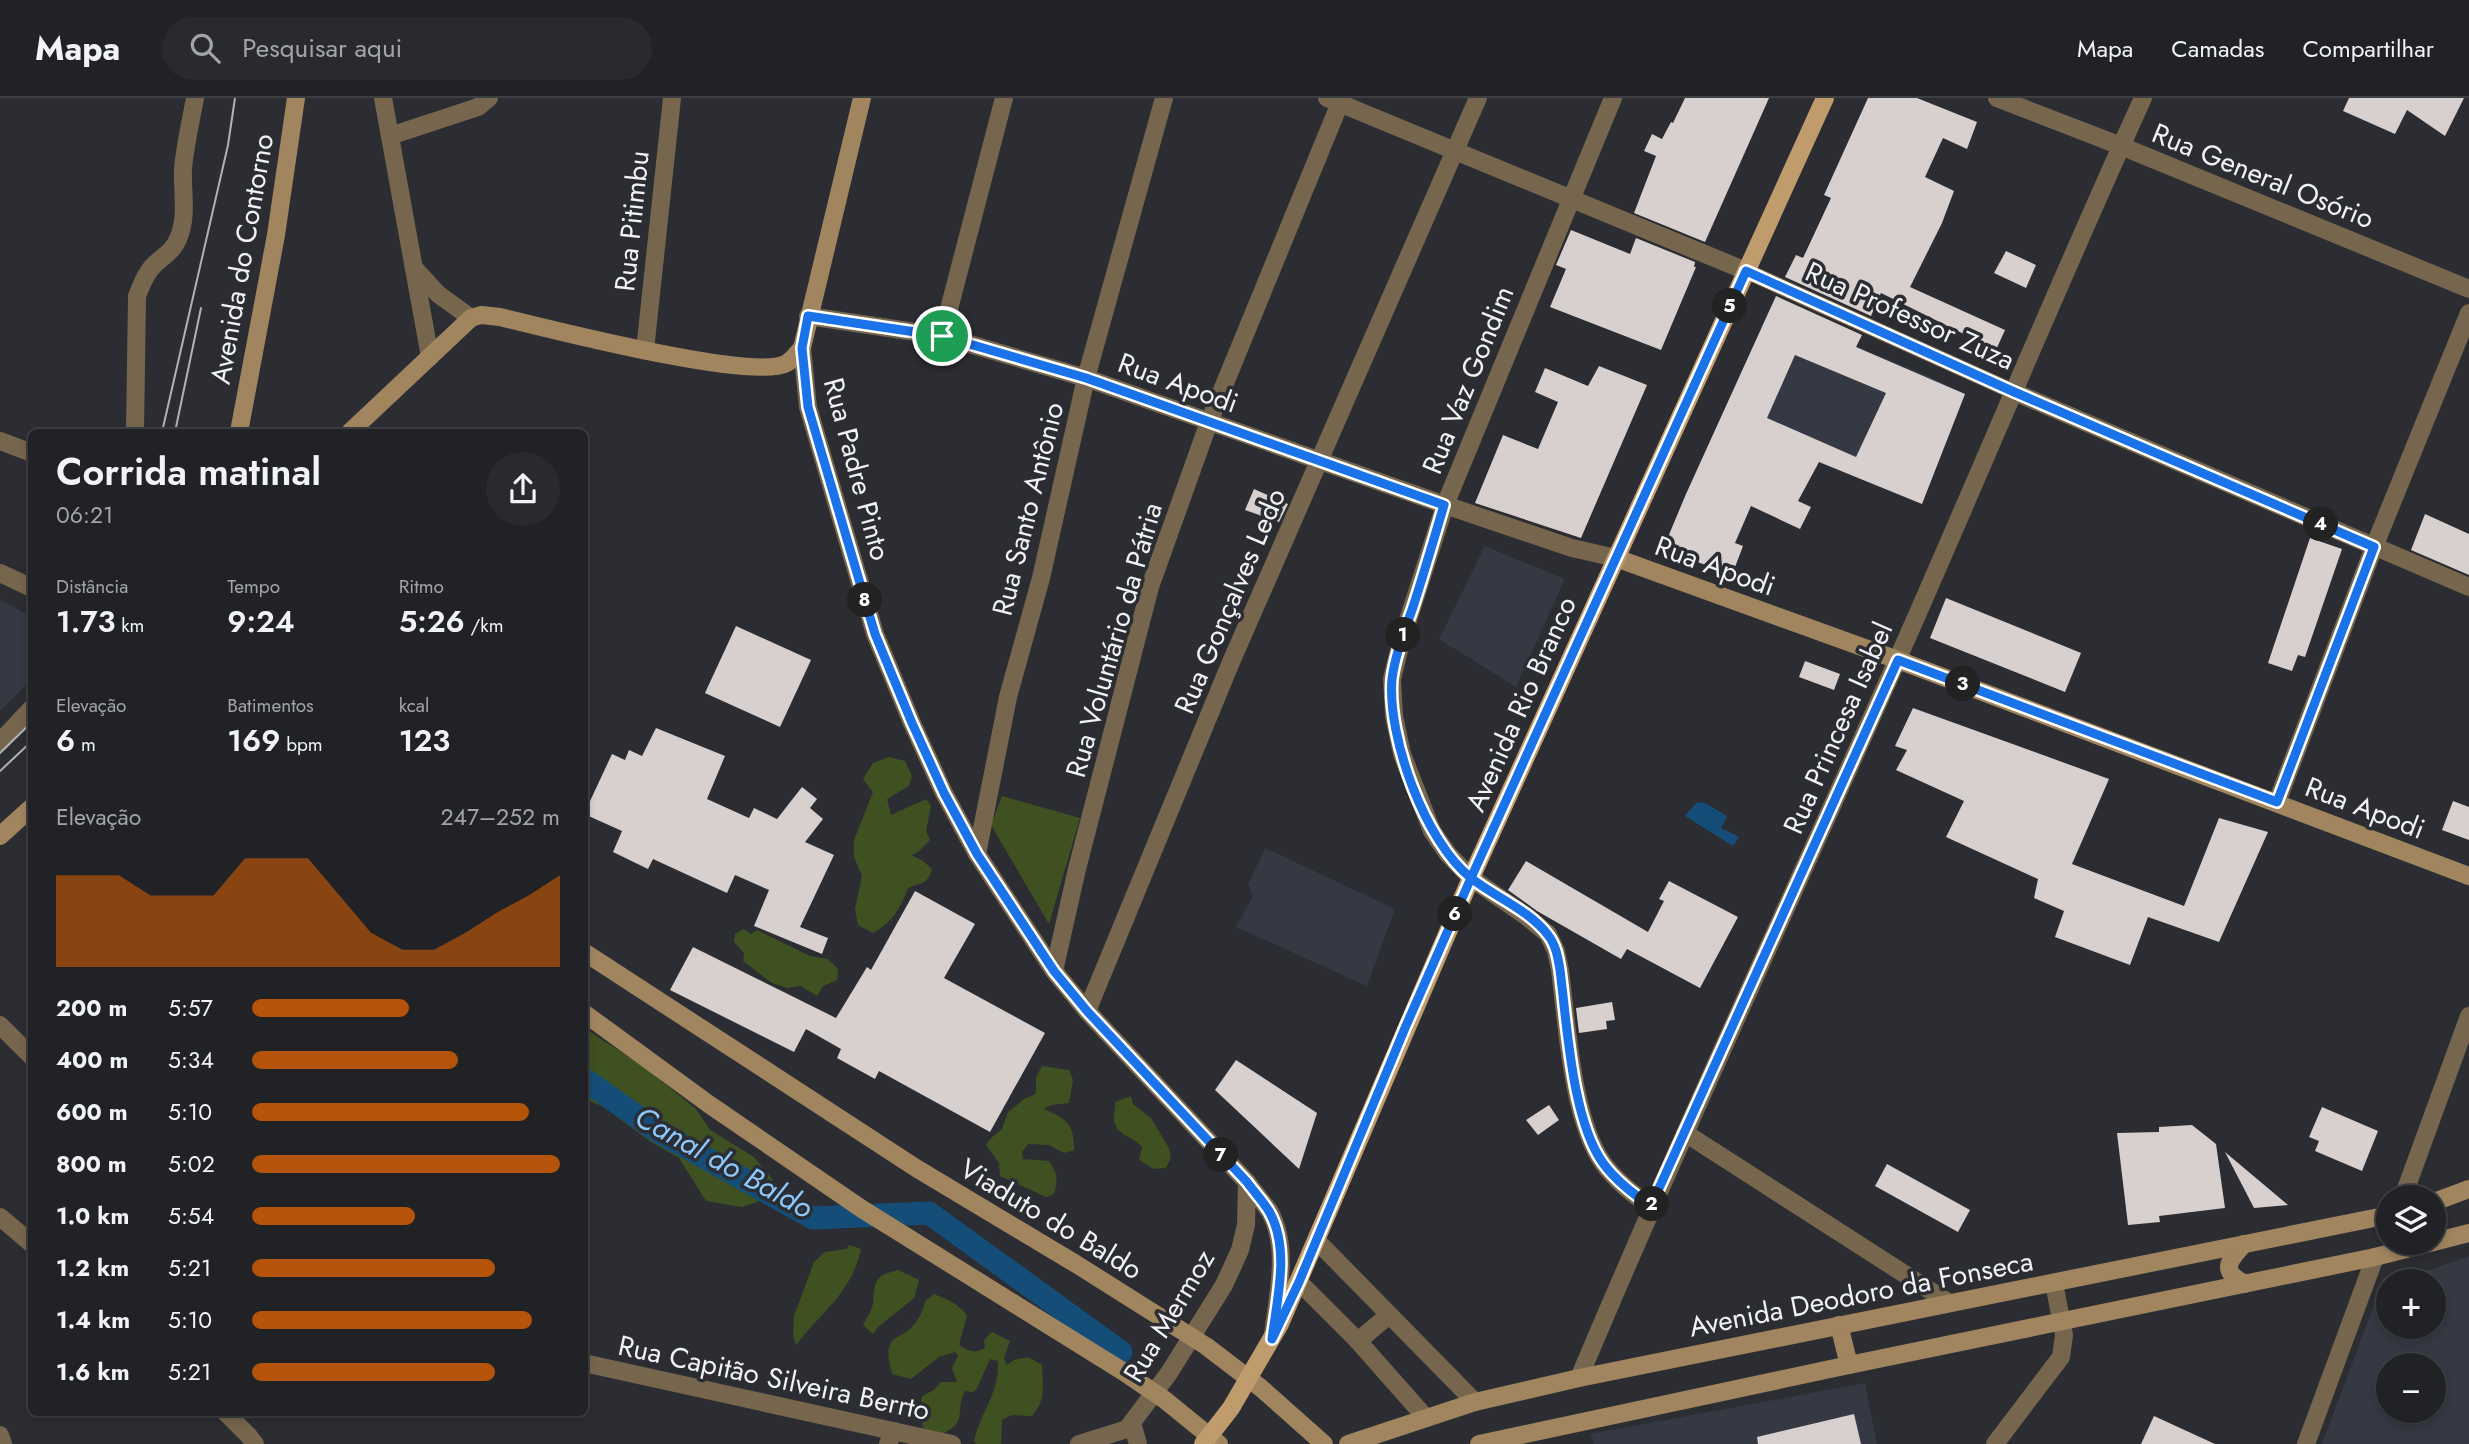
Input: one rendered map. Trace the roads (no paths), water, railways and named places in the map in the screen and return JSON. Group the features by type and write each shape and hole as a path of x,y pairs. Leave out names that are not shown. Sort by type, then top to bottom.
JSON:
{"main road":[{"name":"Avenida do Contorno","path":"239,429 276,235 296,98"},
{"name":"Rua Padre Pinto","path":"802,348 862,98"},
{"name":"Avenida Rio Branco","path":"1203,1444 1231,1408 1272,1339 1299,1282 1471,878 1825,98"},
{"path":"353,429 471,317 481,315 645,350 741,367 765,368 787,364 802,348"},
{"name":"Rua Apodi","path":"1615,558 1898,660 2469,876"},
{"path":"0,836 28,811"},
{"name":"Viaduto do Baldo","path":"588,955 916,1168 1206,1346 1261,1388 1324,1444"},
{"path":"588,1016 710,1105 862,1209 1165,1400 1219,1444"},
{"path":"2446,1198 2469,1189"},
{"name":"Avenida Deodoro da Fonseca","path":"1349,1444 1475,1402 1579,1378 2376,1218"},
{"path":"1481,1444 2375,1257 2469,1233"},
{"path":"2244,1244 2229,1260 2228,1269 2234,1278 2245,1284"},
{"path":"1839,1325 1849,1365"}],"street":[{"path":"135,429 137,296 145,276 156,263 170,253 179,237 184,204 184,164 195,98"},
{"path":"383,98 430,357"},
{"path":"390,136 478,107 489,98"},
{"name":"Rua Pitimbu","path":"645,350 672,98"},
{"path":"942,336 1004,98"},
{"name":"Rua Santo Antônio","path":"977,854 1008,696 1041,578 1086,378 1164,98"},
{"name":"Rua Gonçalves Ledo","path":"1087,1011 1231,662 1478,98"},
{"name":"Rua Vaz Gondim","path":"1614,98 1444,505 1392,679 1394,716 1402,754 1432,831 1448,854 1471,878 1548,934 1556,951 1560,970 1577,1094 1584,1124 1592,1145 1616,1179 1651,1206"},
{"name":"Rua General Osório","path":"1997,98 2469,289"},
{"name":"Rua Princesa Isabel","path":"1579,1378 1651,1206 1898,660 2012,391 2143,98"},
{"name":"Rua Professor Zuza","path":"1337,100 1746,271 2012,391 2469,587"},
{"name":"Rua Voluntário da Pátria","path":"1054,971 1077,869 1150,587 1209,422 1337,100"},
{"path":"416,270 438,294 471,317"},
{"path":"2277,802 2374,547 2469,313"},
{"name":"Rua Apodi","path":"808,316 942,336 1086,378 1444,505 1572,548 1615,558"},
{"name":"Rua Padre Pinto","path":"802,348 808,407 875,634 939,781 977,854 1054,971 1087,1011"},
{"path":"0,441 28,452"},
{"path":"0,573 28,586"},
{"path":"0,742 28,712"},
{"path":"1087,1011 1247,1182 1270,1213 1278,1233 1281,1259 1272,1339"},
{"path":"2407,1185 2469,1016"},
{"path":"0,1025 28,1053"},
{"path":"1685,1133 1948,1302"},
{"name":"Rua Mermoz","path":"1132,1432 1224,1285 1240,1250 1246,1225 1247,1182"},
{"path":"0,1217 28,1241"},
{"path":"1316,1240 1475,1402"},
{"path":"2306,1444 2375,1257"},
{"path":"1299,1282 1359,1341 1426,1418"},
{"path":"1995,1444 2057,1364 2063,1350 2062,1321 2054,1283"},
{"path":"1359,1341 1390,1315"},
{"name":"Rua Capitão Silveira Berrto","path":"588,1364 891,1437 952,1444"},
{"path":"229,1416 255,1444"},
{"path":"1079,1444 1132,1432"},
{"path":"0,1436 3,1444"}],"water":[{"path":"1697,802 1705,803 1727,816 1721,828 1739,837 1733,846 1685,816"}],"waterway":[{"name":"Canal do Baldo","path":"588,1082 659,1132 813,1218 929,1213 1121,1352"}],"tram line":[{"path":"163,429 228,145 235,98"},
{"path":"176,429 201,308"},
{"path":"0,753 28,726"},
{"path":"0,771 28,745"}]}
